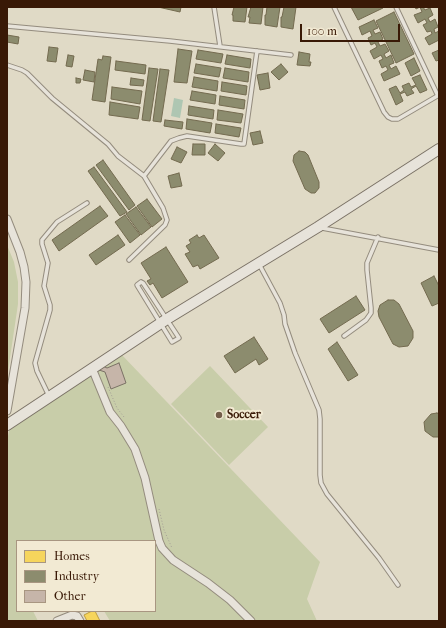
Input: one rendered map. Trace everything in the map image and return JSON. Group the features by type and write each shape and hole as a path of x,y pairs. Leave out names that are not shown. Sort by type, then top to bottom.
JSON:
{"street":[{"path":"7,426 164,321 318,227 439,149"},
{"path":"7,219 20,252 26,282 25,308 7,411"},
{"path":"91,369 110,412 121,426 135,449 145,478 157,543 169,556 208,582 230,600 251,621"},
{"path":"57,621 65,613 80,616"}],"lane":[{"path":"214,7 220,46"},
{"path":"334,7 384,112 388,117 398,119 438,96 396,7"},
{"path":"7,26 220,46 291,55"},
{"path":"144,176 171,141 179,138 187,136 244,144 257,51"},
{"path":"7,65 27,73 52,98 144,176 164,208 167,220 165,225 129,260"},
{"path":"50,397 34,363 50,310 50,305 44,286 48,263 42,240 57,222 87,203"},
{"path":"318,227 378,237 439,250"},
{"path":"344,336 366,320 371,313 367,263 378,237"},
{"path":"258,263 280,303 285,324 295,353 319,410 321,483 327,494 379,558 398,585"},
{"path":"164,321 152,297 141,282 137,285 147,301 164,321 179,338 172,342 164,321"},
{"path":"147,301 152,297"}],"path":[{"path":"98,382 108,387 117,408 125,420"},
{"path":"159,507 169,543 174,552"}],"shaded area":[{"path":"174,98 183,100 180,118 171,116"},
{"path":"7,245 14,262 18,282 18,304 7,378"},
{"path":"121,354 320,562 307,599 317,621 110,621 105,612 156,612 156,540 16,540 16,612 34,612 38,621 7,621 7,441 11,421"},
{"name":"Soccer","path":"210,366 268,427 229,465 171,404"}],"building: Homes":[{"path":"90,612 96,612 100,621 87,621 84,615"}],"building: Industry":[{"path":"158,7 181,7 180,12"},
{"path":"234,7 247,7 245,22 233,21 232,15"},
{"path":"251,7 263,7 261,24 249,23 250,17 248,17"},
{"path":"267,7 280,7 277,27 265,25"},
{"path":"284,7 296,7 293,29 281,27 281,17"},
{"path":"351,7 383,7 383,8 358,20"},
{"path":"420,7 423,7 425,10 430,8 433,15 428,18 430,22 435,19 438,27 434,29 435,33 439,31 439,40 429,45 425,38 432,34 431,31 427,32 423,25 427,23 425,19 418,23 414,15 422,12"},
{"path":"394,12 414,54 396,63 376,21"},
{"path":"374,20 378,28 373,30 375,34 380,32 383,39 378,42 380,46 385,44 389,51 384,54 386,58 391,55 394,63 389,65 391,69 396,66 400,74 384,81 381,74 388,70 386,66 382,68 379,61 383,59 381,55 374,59 370,51 377,47 375,43 371,45 368,38 372,36 370,31 362,35 359,27"},
{"path":"7,35 19,37 18,44 7,42"},
{"path":"49,47 58,48 56,62 47,61"},
{"path":"178,49 192,51 187,83 174,82"},
{"path":"198,50 223,54 221,63 196,59"},
{"path":"439,50 439,60 436,61 432,53"},
{"path":"299,52 310,54 310,66 297,65"},
{"path":"68,55 74,56 72,67 66,66"},
{"path":"227,55 251,59 250,68 225,64"},
{"path":"103,56 111,57 105,102 92,100 98,59 102,60"},
{"path":"414,58 420,71 411,76 405,63"},
{"path":"116,61 146,65 145,74 115,70"},
{"path":"196,64 221,68 219,77 194,73"},
{"path":"281,64 288,72 279,80 271,72"},
{"path":"149,68 158,69 150,121 142,120"},
{"path":"225,68 249,72 248,82 223,78"},
{"path":"160,69 169,70 161,122 153,121"},
{"path":"85,70 95,72 94,82 83,80"},
{"path":"268,73 270,88 260,90 257,75"},
{"path":"420,75 427,90 420,93 416,86 411,89 414,93 407,96 405,92 400,94 403,101 396,105 389,89 396,86 400,93 404,90 402,86 409,83 411,87 416,85 412,78"},
{"path":"194,77 218,81 217,91 192,87"},
{"path":"76,78 81,79 80,83 76,83"},
{"path":"131,78 144,80 143,86 130,85"},
{"path":"222,82 247,86 246,95 221,91"},
{"path":"112,87 142,91 140,104 111,99"},
{"path":"192,91 216,95 215,104 190,100"},
{"path":"220,96 245,100 244,109 219,105"},
{"path":"110,102 140,107 138,119 109,115"},
{"path":"189,106 214,110 213,119 188,115"},
{"path":"218,110 243,114 241,123 217,120"},
{"path":"187,119 212,123 210,133 186,129"},
{"path":"165,120 183,122 182,129 164,126"},
{"path":"216,124 241,128 239,137 215,133"},
{"path":"260,131 263,143 253,145 250,133"},
{"path":"193,144 205,144 205,155 192,155"},
{"path":"215,144 225,153 218,161 208,153"},
{"path":"177,147 187,152 181,163 171,159"},
{"path":"299,151 305,152 308,155 319,182 319,188 315,193 311,193 305,189 293,161 294,155"},
{"path":"103,160 135,205 129,210 96,165"},
{"path":"94,167 127,212 120,216 88,171"},
{"path":"179,173 182,186 171,188 168,176"},
{"path":"147,199 162,219 152,227 137,206"},
{"path":"100,206 108,216 59,251 52,240"},
{"path":"136,207 151,227 141,235 126,214"},
{"path":"125,215 140,235 130,243 115,222"},
{"path":"118,235 125,245 96,265 89,255"},
{"path":"197,235 199,238 204,235 219,258 200,269 198,265 193,267 185,254 190,252 186,246 191,243 189,240"},
{"path":"166,247 188,282 162,298 153,283 150,285 147,281 151,279 141,263"},
{"path":"434,276 439,286 439,303 432,306 421,283"},
{"path":"356,296 365,310 329,333 320,319"},
{"path":"388,300 394,300 399,304 413,331 413,338 408,346 399,347 393,344 379,317 378,311 380,305"},
{"path":"254,337 268,359 259,365 256,359 235,373 224,356"},
{"path":"337,342 358,375 348,381 328,349"},
{"path":"431,414 439,414 439,437 433,437 425,431 424,422"}],"building: Other":[{"path":"119,363 126,383 111,389 105,372 99,370 101,365 107,368"}],"place":[{"name":"Soccer","path":"219,415"}]}
